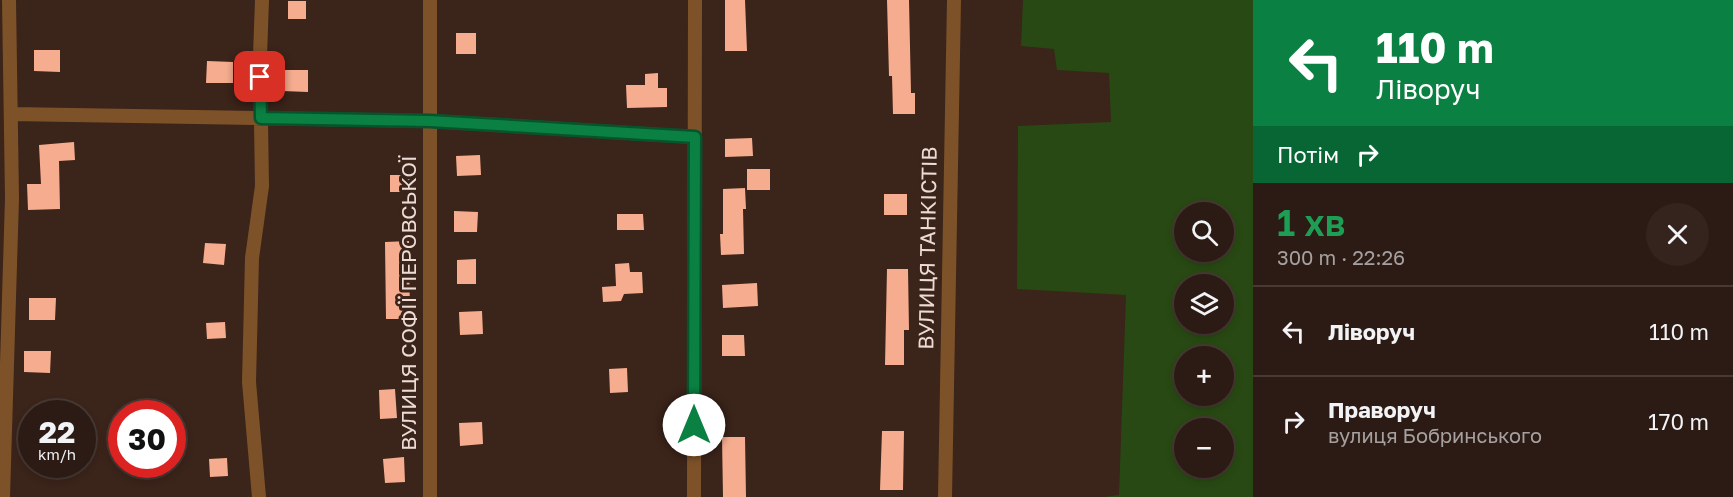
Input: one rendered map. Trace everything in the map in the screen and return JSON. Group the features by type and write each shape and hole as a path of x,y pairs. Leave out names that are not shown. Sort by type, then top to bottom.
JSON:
{"street":[{"path":"3,497 12,198 9,0"},
{"path":"259,497 249,382 252,258 262,186 262,0"},
{"name":"ВУЛИЦЯ СОФІЇ ПЕРОВСЬКОЇ","path":"430,0 430,497"},
{"path":"694,497 695,0"},
{"name":"ВУЛИЦЯ ТАНКІСТІВ","path":"945,497 954,0"},
{"path":"11,114 430,121 695,137"}],"green space":[{"path":"1023,0 1253,0 1253,497 1104,497 1119,495 1126,295 1017,289 1018,126 1111,122 1109,73 1057,70 1054,49 1021,46"}],"building":[{"path":"725,0 745,0 747,51 725,51"},
{"path":"887,0 909,0 911,93 915,93 915,114 893,114 892,76 889,76"},
{"path":"288,1 306,1 306,19 288,19"},
{"path":"456,33 476,33 476,54 456,54"},
{"path":"34,50 60,50 60,72 34,71"},
{"path":"207,61 233,62 233,83 206,83"},
{"path":"282,70 308,70 308,92 282,91"},
{"path":"658,73 658,88 667,88 667,107 627,108 626,85 645,85 645,74"},
{"path":"752,138 753,156 725,157 725,139"},
{"path":"74,142 75,160 59,161 60,209 28,210 27,184 41,184 39,145"},
{"path":"480,155 481,175 457,176 456,156"},
{"path":"747,169 770,169 770,190 747,190"},
{"path":"390,175 414,175 413,192 390,192"},
{"path":"745,188 744,254 721,255 723,189"},
{"path":"884,194 907,194 907,215 884,215"},
{"path":"454,211 478,212 477,232 454,232"},
{"path":"617,214 643,214 644,230 617,230"},
{"path":"409,241 410,319 386,319 385,242"},
{"path":"205,243 226,244 224,265 203,263"},
{"path":"476,259 476,284 457,284 457,260"},
{"path":"629,263 630,272 642,272 643,293 624,294 621,301 603,302 602,287 616,286 615,264"},
{"path":"887,269 908,269 909,330 904,330 904,365 885,365"},
{"path":"757,283 758,306 723,308 722,285"},
{"path":"29,298 56,298 55,320 29,320"},
{"path":"482,311 483,334 460,335 459,312"},
{"path":"225,322 226,338 207,339 206,323"},
{"path":"722,335 744,335 745,356 722,356"},
{"path":"24,351 51,351 50,373 24,372"},
{"path":"627,368 628,392 610,393 609,369"},
{"path":"395,389 397,418 380,419 379,390"},
{"path":"482,422 483,444 460,446 459,423"},
{"path":"882,431 904,431 903,490 880,490"},
{"path":"722,437 745,437 746,497 723,497"},
{"path":"404,457 405,482 385,483 383,459"},
{"path":"227,458 228,476 210,477 209,459"}],"route":[{"path":"260,77 261,118 430,121 695,137 694,425"}]}
